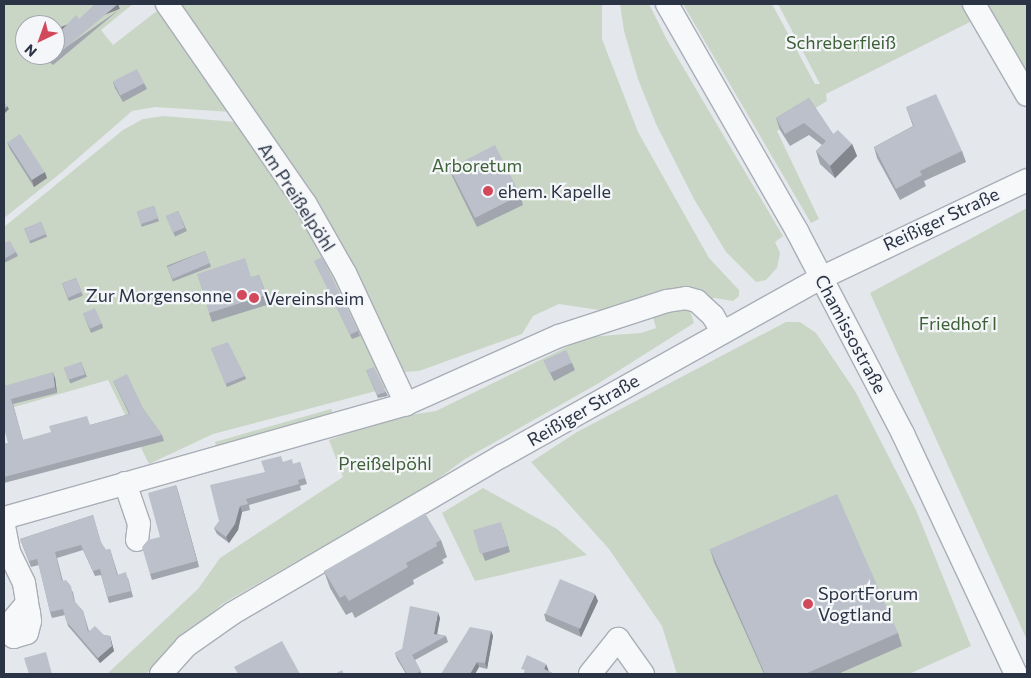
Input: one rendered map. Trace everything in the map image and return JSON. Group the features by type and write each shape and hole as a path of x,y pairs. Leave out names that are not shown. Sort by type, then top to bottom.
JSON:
{"street":[{"name":"Am Preißelpöhl","path":"167,4 305,203 345,273 406,404"},
{"name":"Chamissostraße","path":"667,4 821,278 903,434 1016,674"},
{"path":"974,4 1027,95"},
{"name":"Reißiger Straße","path":"161,674 186,646 233,613 722,331 821,278 1027,180"},
{"path":"4,518 406,404 559,336 667,301 686,298 697,301 714,316 722,331"},
{"path":"125,483 139,524 137,540"},
{"path":"4,526 9,552 24,583 27,603"},
{"path":"590,674 618,639 643,674"}],"green space":[{"path":"4,4 133,4 101,30 113,45 162,7 231,112 155,107 132,111 62,172 4,218"},
{"name":"Arboretum","path":"173,4 602,4 602,39 638,132 709,258 739,290 739,296 733,301 715,298 602,314 599,310 559,304 533,316 522,334 419,371 403,372"},
{"path":"620,4 649,4 667,40 783,236 775,242 780,253 777,268 766,280 756,282 726,252 694,199 656,124 638,79 624,31"},
{"name":"Schreberfleiß","path":"683,4 772,4 815,84 820,84 778,4 969,4 978,18 826,94 827,101 777,131 819,219 811,223"},
{"path":"981,4 1027,4 1027,81"},
{"path":"163,116 236,122 302,207 391,387 213,434 149,464 108,380 4,410 4,227 123,130 143,119"},
{"name":"Friedhof I","path":"1027,208 1027,640 870,293"},
{"name":"Preißelpöhl","path":"668,310 690,311 694,323 599,383 465,459 427,487 222,604 146,674 107,674 198,589 220,558 343,477 329,440 390,418 436,411 587,337 641,333 656,328 653,317"},
{"path":"786,322 800,322 816,333 855,391 916,510 971,646 909,674 677,674 662,626 609,549 531,462 577,432"},
{"path":"331,409 335,417 217,449 215,442"},
{"path":"483,488 557,529 587,555 475,581 442,513"}],"building":[{"path":"95,4 118,4 65,48 65,27 76,15 79,19"},
{"path":"137,69 144,83 120,96 113,81"},
{"path":"936,94 962,151 920,171 922,175 896,189 874,147 914,126 906,107"},
{"path":"809,98 833,134 838,130 852,144 830,166 816,151 826,141 804,123 785,134 776,118"},
{"path":"20,134 45,172 32,180 7,142"},
{"name":"ehem. Kapelle","path":"495,145 520,195 475,218 450,168"},
{"path":"154,206 158,218 141,224 137,212"},
{"path":"178,211 185,228 173,233 166,216"},
{"path":"41,222 46,234 30,241 24,229"},
{"path":"10,241 16,252 4,259 4,243"},
{"path":"205,251 210,263 172,279 167,267"},
{"path":"322,257 358,331 350,335 314,261"},
{"path":"245,258 251,277 259,275 266,295 209,313 197,274"},
{"path":"76,278 82,292 68,298 62,284"},
{"path":"95,308 102,324 90,329 83,313"},
{"path":"228,342 245,376 225,384 211,348"},
{"path":"566,350 572,363 549,373 543,361"},
{"path":"81,362 85,374 68,380 64,368"},
{"path":"374,367 386,392 377,395 366,370"},
{"path":"53,372 55,387 11,399 23,440 51,432 49,426 87,416 90,425 130,414 113,381 127,374 144,410 162,435 4,477 4,444 8,443 4,428 4,386"},
{"path":"281,456 283,462 292,459 293,464 300,462 305,478 298,480 299,484 246,499 248,504 240,506 235,524 226,537 214,528 219,521 210,485 265,472 261,461"},
{"path":"176,485 197,561 150,574 142,547 148,540 160,537 148,493"},
{"name":"SportForum Vogtland","path":"837,494 898,633 805,674 765,674 710,549"},
{"path":"425,513 441,540 436,543 437,546 406,563 408,567 349,601 345,595 340,598 324,571"},
{"path":"93,515 101,542 106,550 110,549 117,575 126,572 131,591 107,597 100,569 93,571 81,545 55,552 62,581 66,580 71,586 74,601 83,611 88,632 95,626 104,635 110,636 112,646 98,658 66,621 63,609 50,612 37,559 29,561 20,539"},
{"path":"501,522 508,546 480,554 473,530"},
{"path":"560,579 595,594 580,629 545,614"},
{"path":"410,606 438,612 434,634 446,636 412,655 421,671 415,674 407,674 395,653 402,649"},
{"path":"470,627 491,631 485,663 477,662 470,674 441,674"},
{"path":"282,641 300,674 238,674 234,667"},
{"path":"46,652 52,674 29,674 24,658"},
{"path":"527,655 546,664 544,669 553,673 523,674 525,670 521,669"},
{"path":"342,670 344,674 335,674"}],"place":[{"name":"ehem. Kapelle","path":"488,191"},
{"name":"Zur Morgensonne","path":"242,295"},
{"name":"Vereinsheim","path":"254,298"},
{"name":"SportForum Vogtland","path":"808,604"}]}
